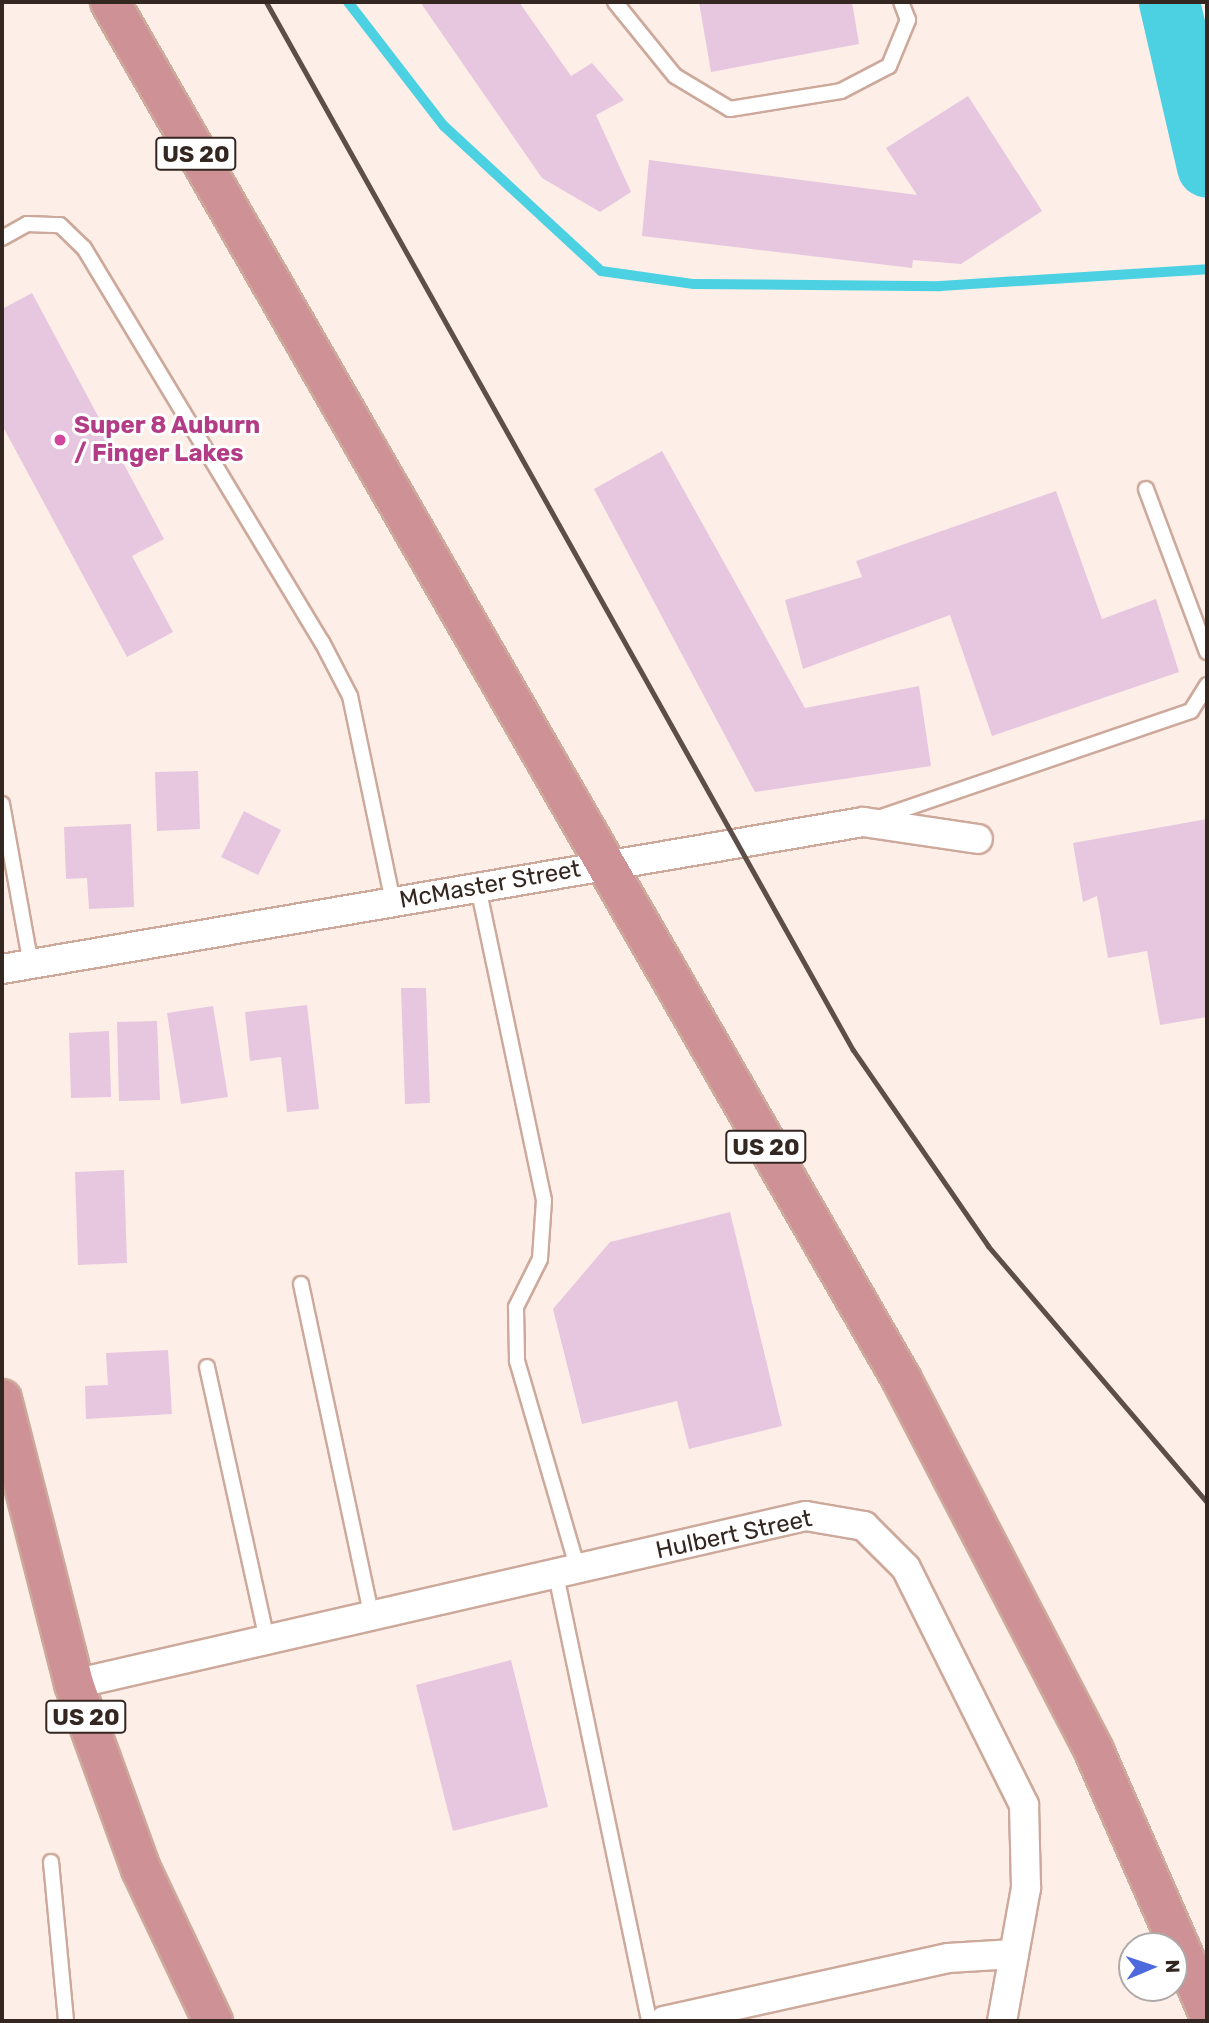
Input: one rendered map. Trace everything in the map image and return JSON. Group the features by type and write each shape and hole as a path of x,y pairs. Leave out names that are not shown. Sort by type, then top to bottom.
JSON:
{"highway":[{"name":"US 20","path":"110,2 602,865 902,1380 1004,1569 1094,1751 1207,2010"},
{"name":"US 20","path":"2,1399 74,1684 141,1869 213,2021"}],"street":[{"name":"McMaster Street","path":"2,969 863,822 978,839"},
{"name":"Hulbert Street","path":"74,1684 806,1516 836,1517 874,1532 906,1568 1024,1805 1026,1888 1002,2021"},
{"path":"664,2021 948,1958 1014,1954"}],"lane":[{"path":"615,2 675,76 730,109 841,91 889,66 908,20 901,2"},
{"path":"2,238 27,224 60,225 84,248 322,642 350,696 393,902"},
{"path":"1146,489 1207,652"},
{"path":"863,822 1191,712 1207,685"},
{"path":"2,804 31,965"},
{"path":"478,887 544,1200 540,1259 516,1307 517,1361 567,1572 649,2021"},
{"path":"301,1284 372,1617"},
{"path":"207,1367 267,1640"},
{"path":"51,1862 66,2021"}],"building":[{"path":"420,2 519,2 571,76 592,63 624,100 596,115 631,192 600,212 542,178"},
{"path":"699,2 852,2 859,44 711,72"},
{"path":"968,96 1042,211 961,264 913,260 912,268 642,236 649,160 917,195 886,148"},
{"path":"32,293 164,539 132,556 173,632 127,657 2,425 2,309"},
{"path":"662,451 805,708 919,686 931,766 755,792 594,489"},
{"path":"1056,491 1102,619 1156,599 1179,672 992,736 950,615 803,669 785,600 862,577 856,561"},
{"path":"198,771 200,829 157,831 155,772"},
{"path":"244,811 281,830 258,875 221,857"},
{"path":"1207,819 1207,1017 1160,1025 1147,951 1108,958 1097,896 1083,902 1073,843"},
{"path":"131,824 134,907 89,909 87,878 66,879 64,827"},
{"path":"401,988 426,988 430,1103 405,1104"},
{"path":"307,1005 319,1109 287,1112 281,1057 250,1061 245,1012"},
{"path":"213,1006 228,1097 181,1104 167,1013"},
{"path":"157,1021 160,1100 119,1101 117,1022"},
{"path":"109,1031 111,1097 71,1098 69,1033"},
{"path":"124,1170 127,1263 78,1265 75,1172"},
{"path":"730,1212 782,1426 689,1449 677,1401 582,1424 553,1309 610,1242"},
{"path":"168,1350 172,1414 86,1419 85,1386 108,1385 106,1353"},
{"path":"511,1660 548,1807 453,1831 416,1685"}],"waterway":[{"path":"348,2 444,126 601,271 694,284 940,286 1207,269"},
{"path":"1169,2 1207,167"}],"railway":[{"path":"266,2 853,1050 988,1246 1207,1502"}],"place":[{"name":"Super 8 Auburn / Finger Lakes","path":"60,440"}]}
